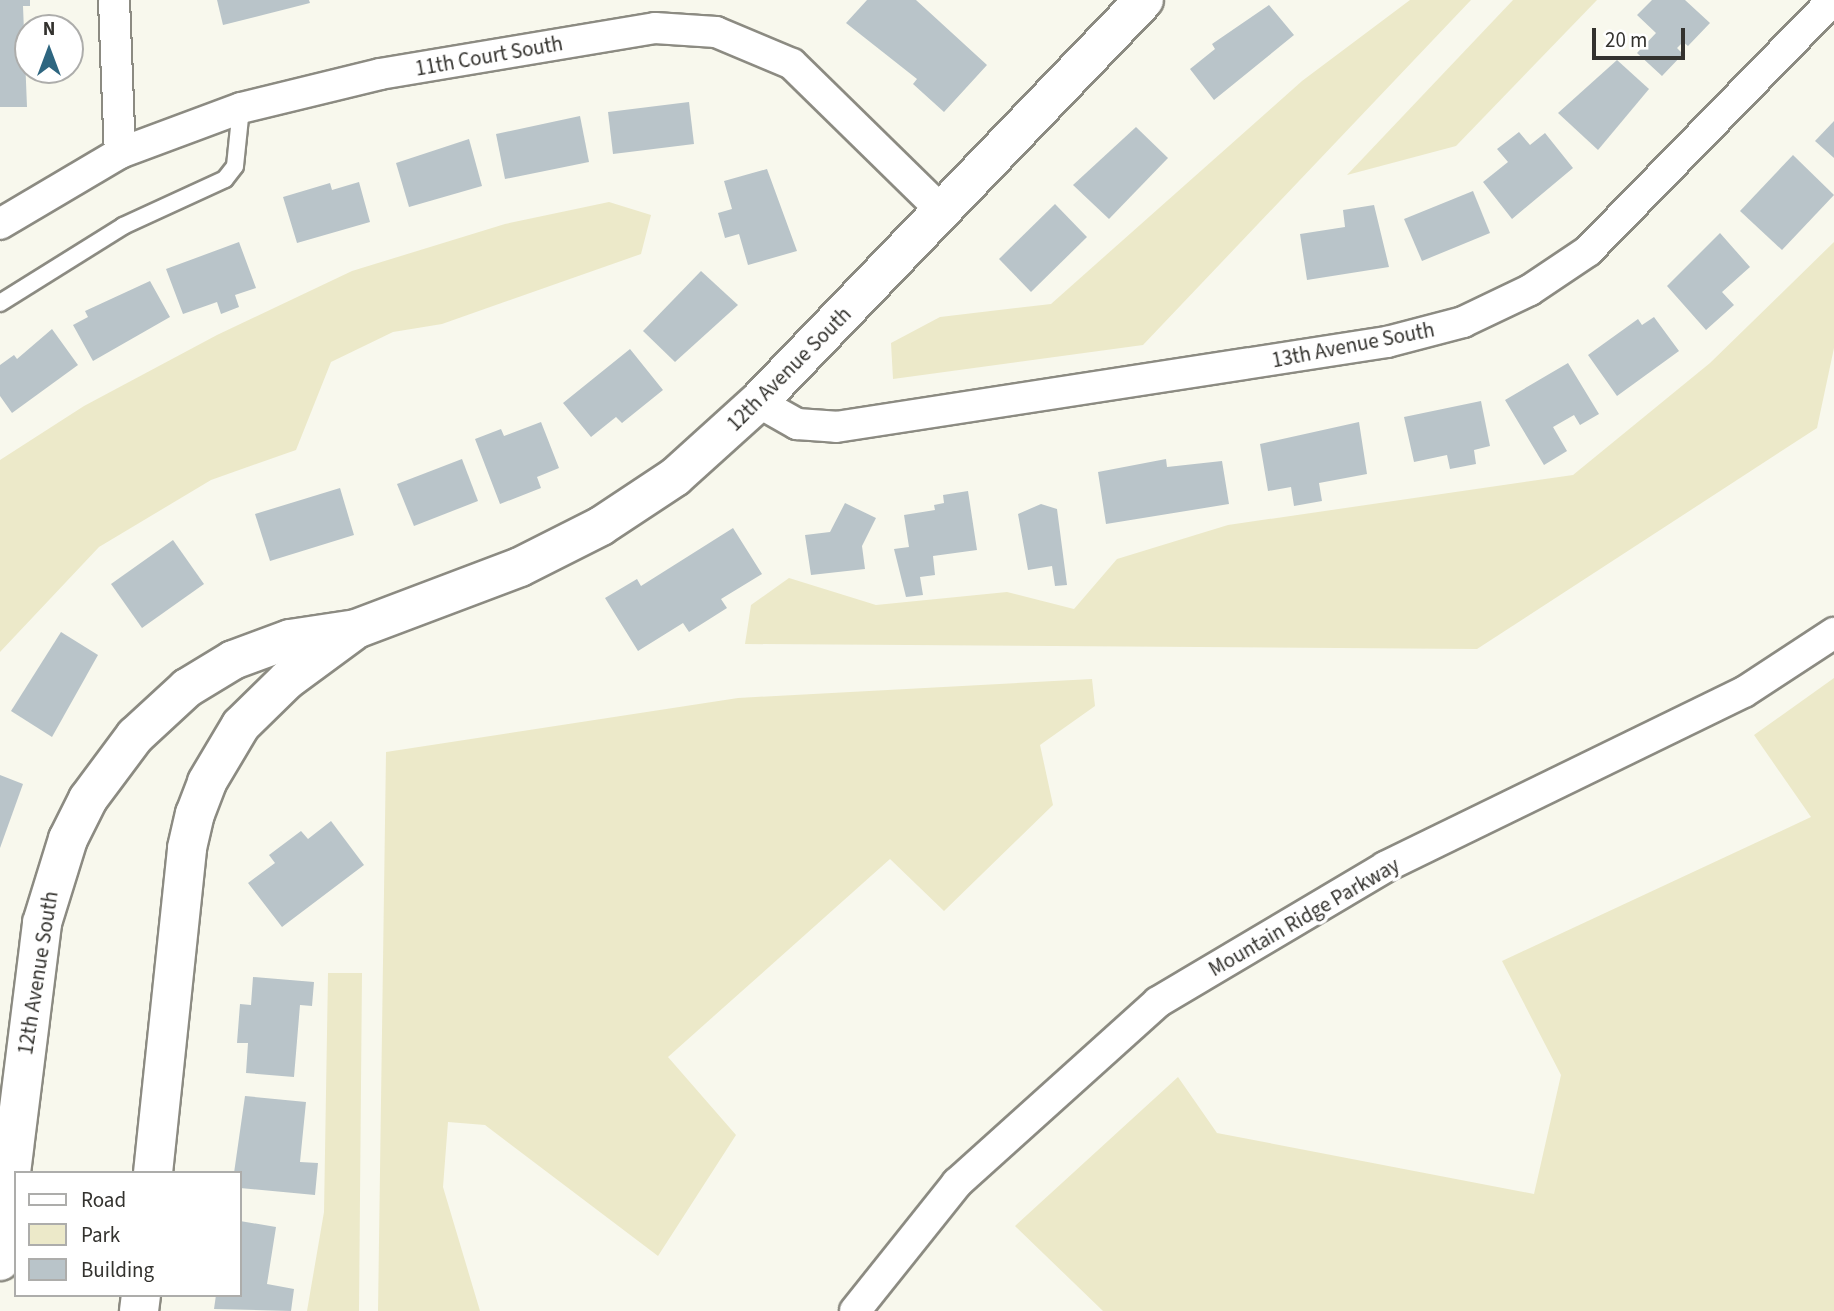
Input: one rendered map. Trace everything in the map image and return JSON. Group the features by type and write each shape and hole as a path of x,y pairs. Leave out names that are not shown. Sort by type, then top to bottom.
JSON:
{"street":[{"path":"114,0 120,153"},
{"name":"12th Avenue South","path":"5,1241 42,923 68,839 88,799 135,736 209,673 290,639 356,629 520,568 581,537 675,477 758,402 1144,0"},
{"name":"13th Avenue South","path":"758,402 797,424 836,428 1387,342 1463,322 1530,290 1588,251 1833,0"},
{"name":"11th Court South","path":"0,224 120,153 241,108 368,77 655,28 716,32 769,50 814,80 942,211"},
{"name":"12th Avenue South","path":"153,1171 187,848 207,782 263,701 356,629"},
{"name":"Mountain Ridge Parkway","path":"855,1311 957,1183 1158,1002 1385,867 1744,692 1834,633"}],"lane":[{"path":"0,303 123,226 225,179 235,166 241,108"}],"green space":[{"path":"1410,0 1471,0 1143,345 893,379 891,343 940,317 1051,304 1302,81"},
{"path":"1513,0 1597,0 1456,146 1347,175"},
{"path":"609,202 651,215 641,254 442,324 393,332 331,362 296,450 211,480 99,547 0,652 0,460 84,406 217,335 352,271 505,224"},
{"path":"1834,242 1834,348 1817,428 1477,649 745,644 751,605 789,578 876,605 1007,592 1074,609 1117,559 1228,525 1573,475 1710,363"},
{"path":"1834,678 1834,1311 1103,1311 1015,1226 1178,1077 1217,1133 1534,1194 1561,1075 1502,961 1811,817 1754,735"},
{"path":"1092,679 1095,706 1040,745 1053,805 944,911 890,859 668,1057 736,1135 658,1256 485,1125 448,1122 443,1187 480,1311 378,1311 386,752 738,698"},
{"path":"328,973 362,973 359,1311 307,1311 324,1212"}],"building":[{"path":"0,0 30,0 30,6 23,6 23,14 14,14 14,84 26,84 27,107 0,107"},
{"path":"217,0 309,0 310,3 223,25"},
{"path":"867,0 916,0 987,65 944,112 913,84 917,79 846,23"},
{"path":"1652,0 1685,0 1710,23 1688,46 1683,42 1677,48 1683,54 1662,76 1637,53 1656,33 1637,15"},
{"path":"1269,5 1294,35 1214,100 1190,69 1215,49 1212,44"},
{"path":"1617,60 1649,89 1598,150 1558,113"},
{"path":"689,102 694,144 613,154 608,112"},
{"path":"580,116 589,162 505,179 496,134"},
{"path":"1834,121 1834,158 1815,141"},
{"path":"1136,127 1168,158 1109,219 1073,185"},
{"path":"1519,132 1530,145 1545,133 1573,168 1512,219 1483,182 1508,162 1497,149"},
{"path":"469,139 482,186 409,207 396,163"},
{"path":"1793,155 1834,195 1782,250 1740,211"},
{"path":"767,169 797,251 748,265 739,234 725,238 718,213 732,209 724,181"},
{"path":"359,182 370,222 297,243 283,197 330,183 332,190"},
{"path":"1473,191 1490,233 1422,261 1404,219"},
{"path":"1055,204 1087,237 1031,292 999,259"},
{"path":"1374,205 1389,267 1307,280 1300,234 1345,227 1343,210"},
{"path":"1720,233 1750,267 1722,292 1734,305 1706,330 1667,286"},
{"path":"239,242 256,288 235,295 239,307 221,314 217,302 183,314 166,269"},
{"path":"701,271 738,305 675,362 643,331"},
{"path":"150,281 170,317 93,361 73,325 88,317 85,311"},
{"path":"1654,317 1679,351 1617,396 1588,355 1638,319 1642,325"},
{"path":"52,329 78,365 12,413 0,396 0,365 14,355 17,359"},
{"path":"630,349 663,390 622,423 616,417 591,437 563,403"},
{"path":"1568,363 1599,414 1580,425 1574,415 1553,427 1567,451 1544,465 1505,400"},
{"path":"1481,401 1490,446 1474,450 1476,464 1450,469 1447,455 1414,462 1404,417"},
{"path":"541,422 559,468 537,477 541,488 500,504 475,439 501,429 504,436"},
{"path":"1359,422 1367,474 1319,483 1322,501 1294,506 1291,487 1268,491 1260,444"},
{"path":"462,459 478,501 414,526 397,484"},
{"path":"1166,459 1167,467 1222,461 1229,504 1106,524 1098,472"},
{"path":"340,488 354,535 270,561 255,514"},
{"path":"968,491 977,550 933,556 935,575 920,577 923,595 906,597 894,549 909,547 904,515 935,510 934,505 944,503 943,495"},
{"path":"845,503 876,518 862,546 865,569 811,575 805,535 830,532"},
{"path":"1041,504 1057,509 1067,585 1055,586 1052,566 1028,570 1018,514"},
{"path":"733,528 762,574 721,599 727,608 689,632 683,623 638,651 605,598 637,579 641,586"},
{"path":"173,540 204,584 142,628 111,584"},
{"path":"61,632 98,655 52,737 11,711"},
{"path":"0,775 23,784 0,848"},
{"path":"331,821 364,865 282,927 248,883 275,863 269,855 301,831 308,839"},
{"path":"253,977 314,982 312,1006 300,1005 294,1077 246,1073 248,1043 237,1043 240,1004 251,1005"},
{"path":"245,1096 306,1102 300,1162 318,1163 315,1195 242,1188 242,1171 234,1171"},
{"path":"242,1221 276,1227 267,1284 294,1289 291,1311 214,1309 216,1297 242,1297"}]}
